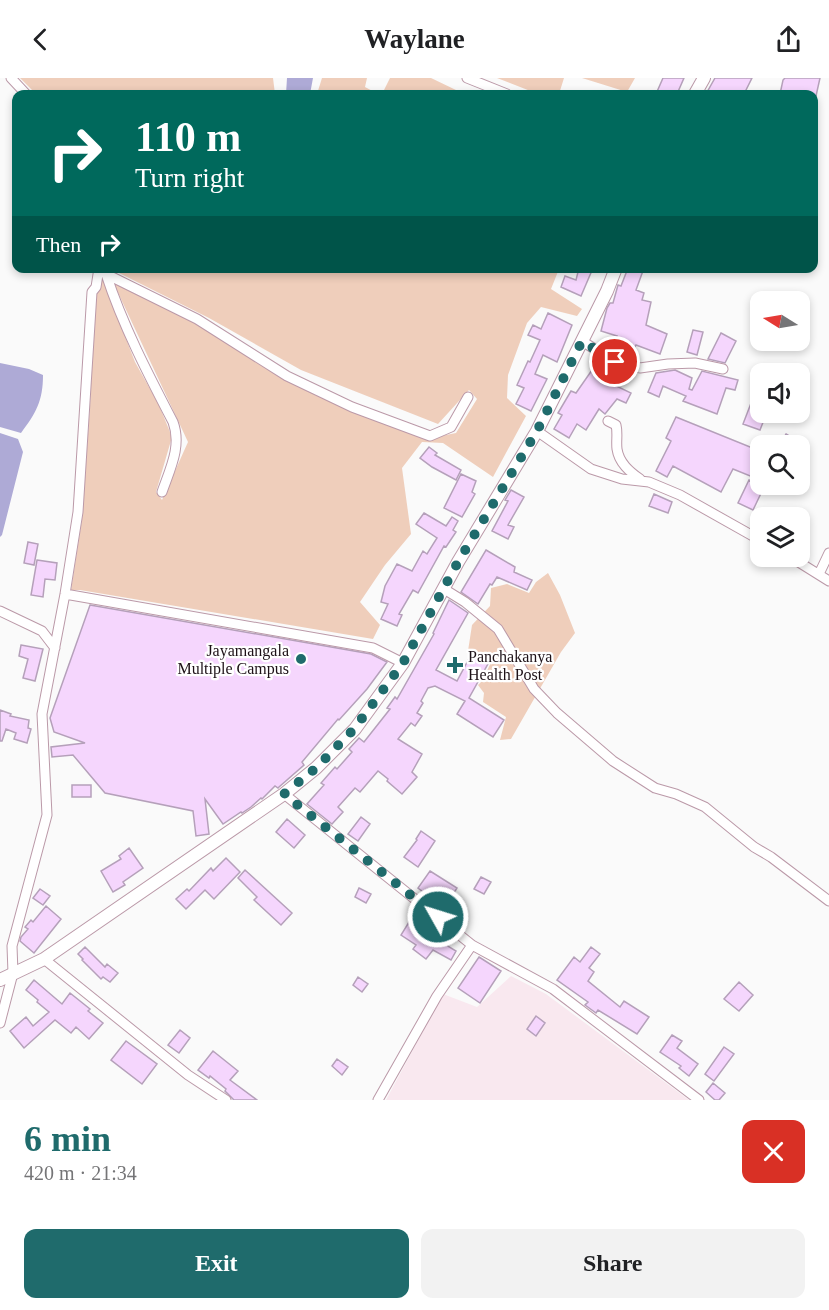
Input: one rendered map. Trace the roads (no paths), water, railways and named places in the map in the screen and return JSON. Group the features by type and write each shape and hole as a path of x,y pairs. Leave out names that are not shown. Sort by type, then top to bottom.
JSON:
{"street":[{"path":"11,78 22,90"},
{"path":"468,78 497,90"},
{"path":"0,1023 13,973 12,946 47,815 42,714 78,512 92,292 101,273"},
{"path":"103,273 141,362 176,432 177,446 162,492"},
{"path":"108,273 197,319 286,376 352,407 430,436 451,427 468,397"},
{"path":"0,980 44,959 284,794 316,768 354,729 403,663 458,562 537,431 614,273"},
{"path":"582,341 615,362 640,368 695,363 723,369"},
{"path":"608,421 616,425 617,451 621,461 627,470 643,481"},
{"path":"537,431 591,469 622,479 649,482 680,495 750,534"},
{"path":"819,574 829,553"},
{"path":"807,567 829,581"},
{"path":"444,589 498,628 534,689 557,713 614,760 655,788 676,794 705,807 754,847 771,857 829,901"},
{"path":"65,594 373,648 403,663"},
{"path":"0,611 42,632 55,648"},
{"path":"284,794 472,945 553,989 699,1100"},
{"path":"378,1100 437,996 472,945"},
{"path":"44,959 188,1075 226,1100"}],"place":[{"name":"Jayamangala Multiple Campus","path":"301,659"},
{"name":"Panchakanya Health Post","path":"455,665"}]}
